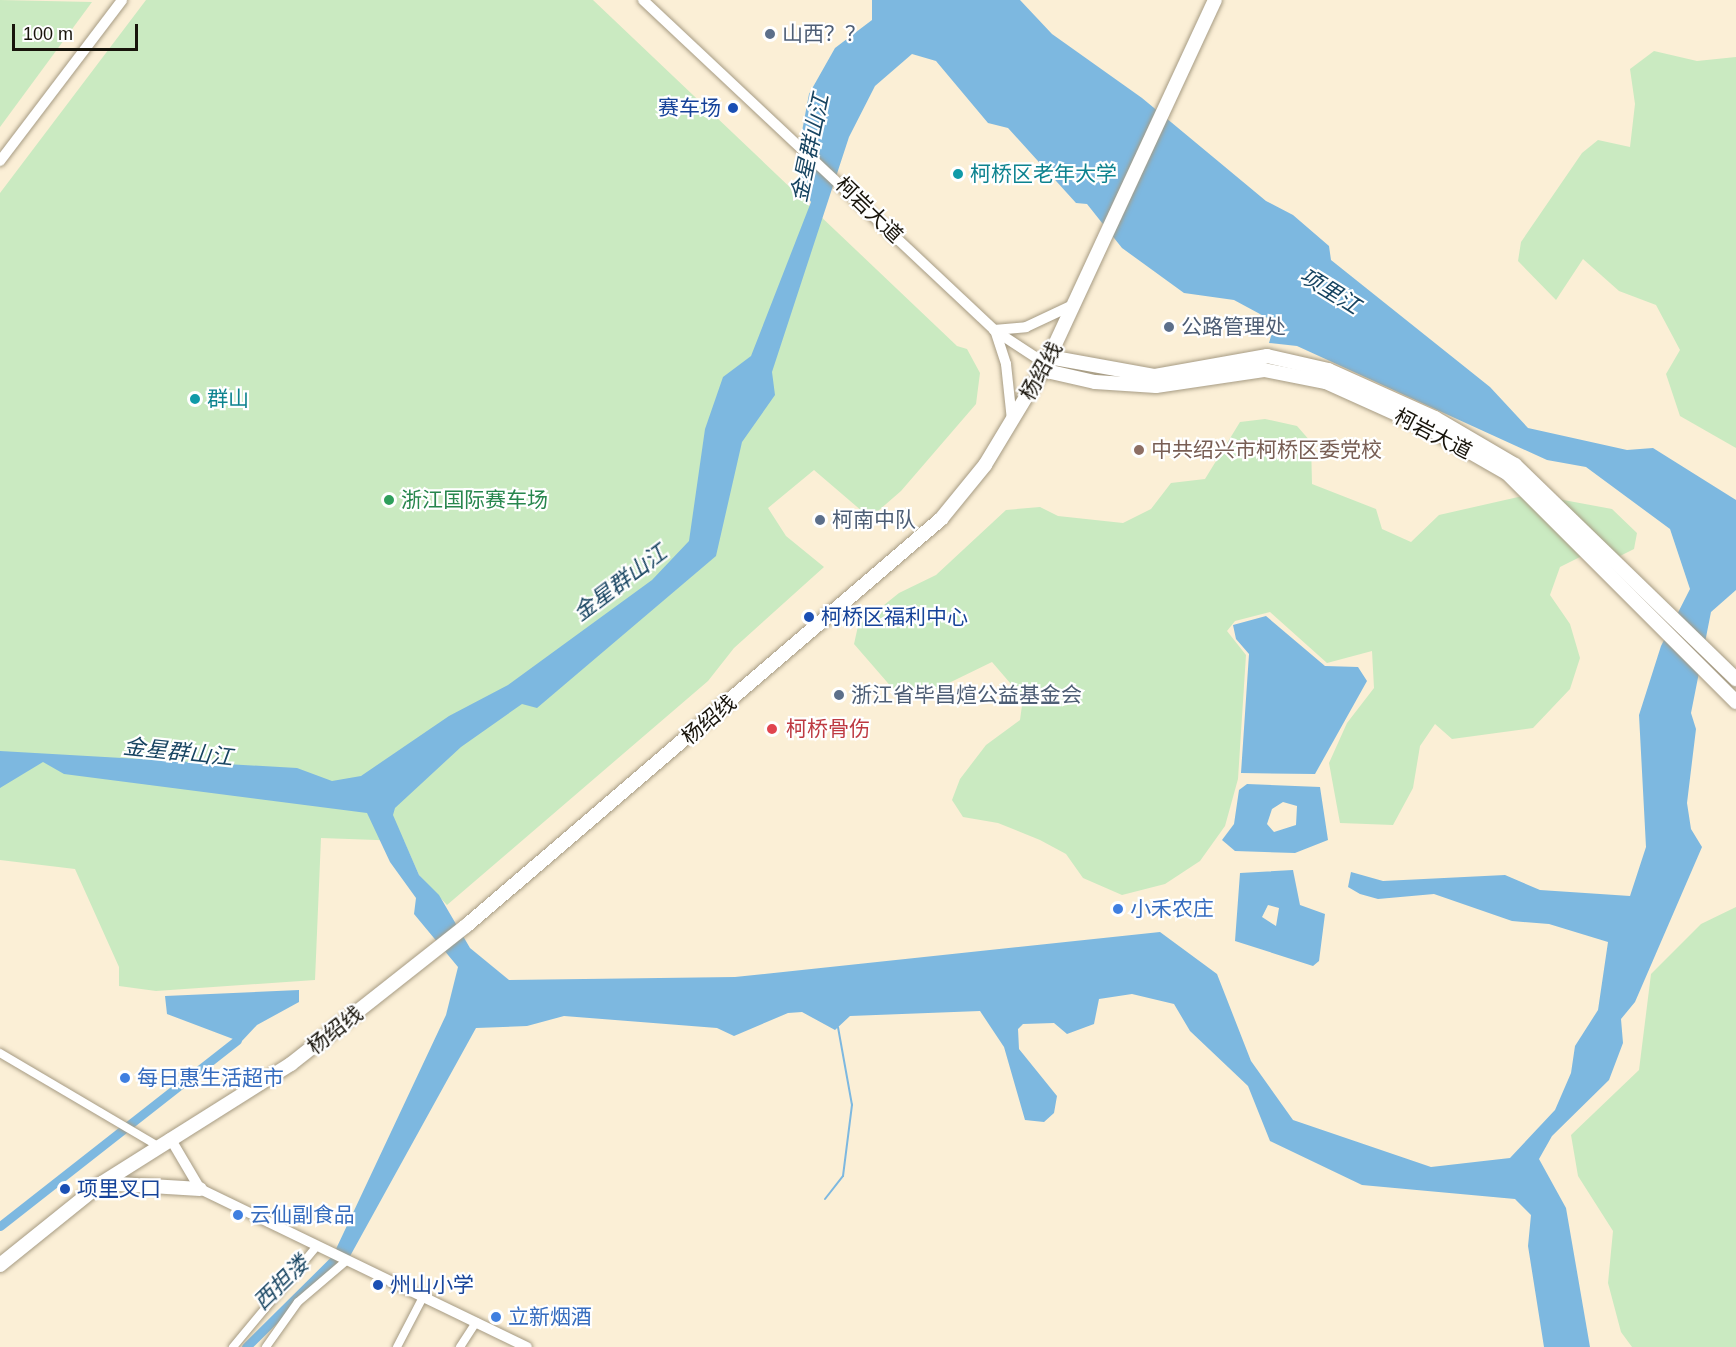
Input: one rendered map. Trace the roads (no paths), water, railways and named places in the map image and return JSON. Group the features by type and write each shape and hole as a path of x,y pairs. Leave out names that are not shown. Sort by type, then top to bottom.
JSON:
{"main road":[{"name":"杨绍线","path":"0,1265 102,1183 291,1064 438,949 884,573 941,519 1012,422 1046,364 1215,0"},
{"name":"柯岩大道","path":"1046,364 1155,376 1267,356 1328,370 1435,418 1515,465 1656,599 1736,679"},
{"name":"柯岩大道","path":"1046,364 1095,382 1156,386 1263,370 1326,382 1428,428 1507,474 1736,702"},
{"path":"102,1183 200,1189"}],"street":[{"name":"柯岩大道","path":"643,0 847,189 994,330 1046,364"},
{"path":"0,161 116,2"},
{"path":"1012,422 1006,364 994,330 1026,327 1076,303"},
{"path":"0,1053 131,1130 164,1142 200,1189 527,1347"},
{"path":"233,1347 317,1246"},
{"path":"266,1347 298,1302 346,1261"},
{"path":"397,1347 423,1297"},
{"path":"460,1347 476,1322"}],"water":[{"path":"872,0 1020,0 1052,34 1142,98 1266,201 1293,215 1329,246 1331,260 1490,387 1528,428 1627,450 1653,448 1736,500 1736,590 1711,612 1691,713 1696,729 1687,803 1691,829 1702,847 1635,1002 1621,1019 1623,1043 1609,1080 1552,1136 1539,1159 1566,1208 1590,1347 1544,1347 1528,1246 1531,1215 1515,1199 1362,1185 1270,1141 1248,1086 1190,1031 1174,1004 1132,994 1099,999 1094,1024 1067,1034 1054,1023 1023,1024 1018,1029 1019,1049 1057,1096 1054,1113 1044,1122 1025,1120 1004,1047 980,1011 850,1016 835,1030 802,1012 788,1013 734,1036 717,1028 564,1016 527,1026 476,1028 349,1258 336,1249 446,1015 458,967 414,914 416,898 390,862 367,813 64,774 43,762 0,788 0,751 297,768 332,781 361,776 449,716 508,685 652,580 689,541 705,429 723,377 751,356 811,202 799,183 797,158 809,94 835,48 872,20","holes":["912,54 936,61 988,123 1008,128 1076,203 1087,204 1122,248 1184,293 1234,300 1275,322 1269,343 1297,346 1547,460 1586,467 1670,529 1690,589 1661,646 1639,715 1646,847 1630,896 1540,890 1505,875 1383,881 1351,872 1348,887 1360,894 1378,899 1434,894 1512,921 1549,924 1608,942 1598,1010 1575,1046 1571,1073 1555,1110 1510,1158 1431,1167 1293,1120 1251,1061 1217,974 1160,932 735,977 509,980 470,948 439,895 419,875 393,815 395,808 461,747 522,704 537,708 716,556 742,442 775,395 772,372 849,137 875,86"]},
{"path":"1266,616 1325,666 1358,667 1367,681 1315,774 1241,773 1249,654 1236,639 1233,625"},
{"path":"1247,784 1320,787 1328,840 1295,853 1235,851 1222,840 1234,824 1239,790","holes":["1283,802 1297,806 1296,825 1274,832 1267,824 1272,809"]},
{"path":"1293,870 1300,905 1325,914 1319,961 1313,966 1235,941 1240,873","holes":["1268,905 1279,908 1276,926 1262,917"]},
{"path":"299,990 299,1002 257,1025 241,1042 167,1014 165,996"}],"waterway":[{"path":"825,1199 843,1176 852,1105 838,1027"},
{"path":"0,1226 237,1040"},
{"name":"西担溇","path":"246,1347 342,1252"}],"place":[{"name":"山西？？","path":"770,34"},
{"name":"赛车场","path":"733,108"},
{"name":"柯桥区老年大学","path":"958,174"},
{"name":"公路管理处","path":"1169,327"},
{"name":"群山","path":"195,399"},
{"name":"中共绍兴市柯桥区委党校","path":"1139,450"},
{"name":"浙江国际赛车场","path":"389,500"},
{"name":"柯南中队","path":"820,520"},
{"name":"柯桥区福利中心","path":"809,617"},
{"name":"浙江省毕昌煊公益基金会","path":"839,695"},
{"name":"柯桥骨伤","path":"772,729"},
{"name":"小禾农庄","path":"1118,909"},
{"name":"每日惠生活超市","path":"125,1078"},
{"name":"项里叉口","path":"65,1189"},
{"name":"云仙副食品","path":"238,1215"},
{"name":"州山小学","path":"378,1285"},
{"name":"立新烟酒","path":"496,1317"}],"water label":[{"name":"金星群山江","path":"810,148"},
{"name":"项里江","path":"1330,291"},
{"name":"金星群山江","path":"620,583"},
{"name":"金星群山江","path":"178,752"}]}
